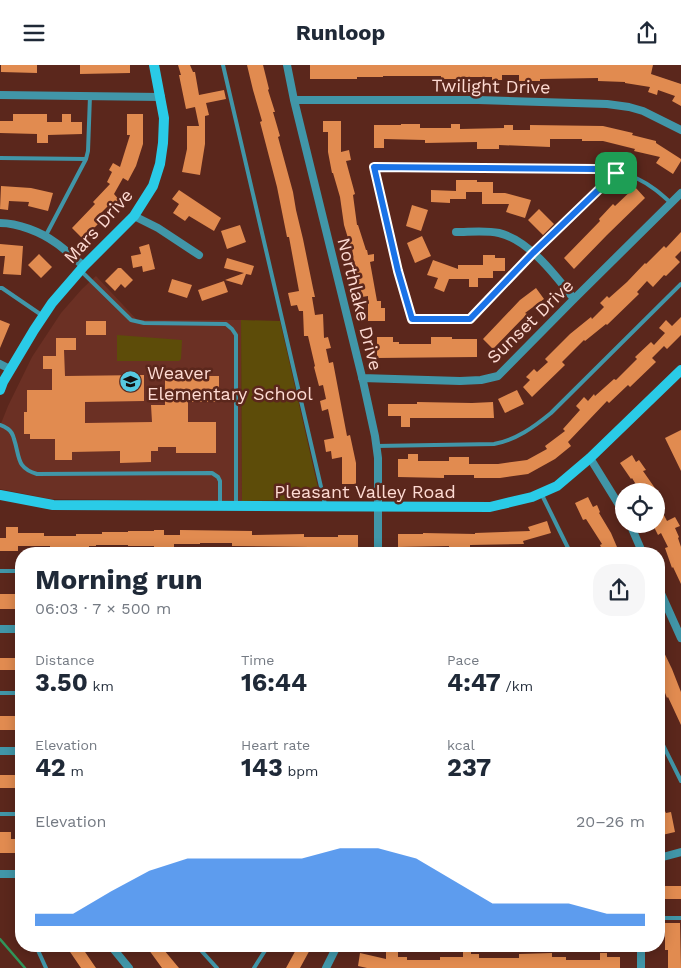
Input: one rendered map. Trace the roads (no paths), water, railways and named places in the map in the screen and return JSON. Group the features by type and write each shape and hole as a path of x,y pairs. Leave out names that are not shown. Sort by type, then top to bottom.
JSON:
{"street":[{"name":"Mars Drive","path":"0,390 10,369 52,303 82,268 134,216 153,186 160,164 164,118 154,65"},
{"name":"Northlake Drive","path":"287,65 362,378 376,446 378,458 378,547"},
{"path":"0,95 160,97"},
{"name":"Twilight Drive","path":"294,100 478,100 607,104 643,111 681,131"},
{"name":"Sunset Drive","path":"362,378 481,381 498,375 681,193"},
{"path":"134,216 158,228 199,255"},
{"path":"0,223 8,223 28,229 55,242 82,268"},
{"path":"456,232 497,232 510,236 533,253 555,274 574,299"},
{"path":"0,364 10,369"},
{"name":"Pleasant Valley Road","path":"0,495 53,505 490,507 532,497 557,486 590,458 681,370"},
{"path":"590,458 615,498"},
{"path":"634,533 640,547"},
{"path":"665,602 681,638"},
{"path":"0,629 15,629"},
{"path":"0,751 15,751"},
{"path":"665,856 681,852"},
{"path":"0,874 15,874"},
{"path":"116,952 129,968"},
{"path":"326,968 334,952"},
{"path":"641,952 641,968"}],"lane":[{"path":"223,65 326,507"},
{"path":"45,237 86,159 90,96"},
{"path":"0,159 86,159"},
{"path":"616,173 533,253 470,319 412,319 398,271 374,167 596,169 616,173 637,179 656,189 671,203"},
{"path":"82,268 131,320 144,323 226,324 236,335 236,506"},
{"path":"376,446 494,444 519,436 551,413 681,284"},
{"path":"0,288 43,316"},
{"path":"0,425 12,433 19,462 30,472 37,474 212,473 220,481 220,506"},
{"path":"541,493 568,547"},
{"path":"0,571 15,571"},
{"path":"0,693 15,693"},
{"path":"665,749 681,781"},
{"path":"0,814 15,814"},
{"path":"665,918 681,918"},
{"path":"39,952 46,968"},
{"path":"202,952 217,968"},
{"path":"254,968 264,952"}],"waterway":[{"path":"0,939 25,968"}],"place":[{"name":"Weaver Elementary School","path":"131,382"}]}
